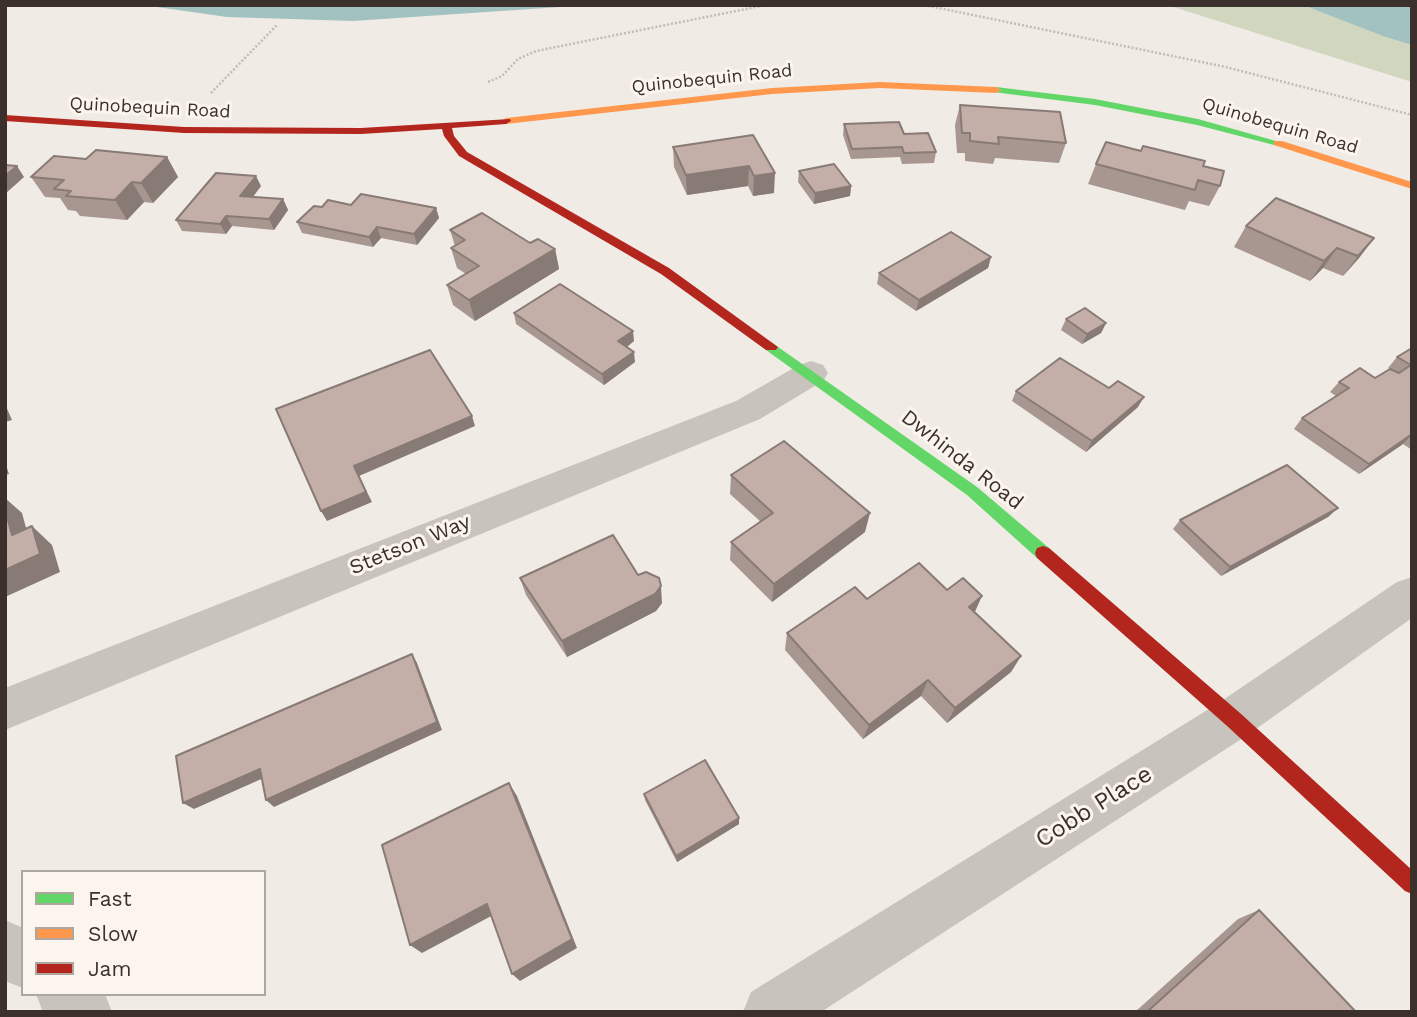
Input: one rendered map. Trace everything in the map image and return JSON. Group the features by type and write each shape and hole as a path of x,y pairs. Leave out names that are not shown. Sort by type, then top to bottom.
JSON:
{"main road":[{"name":"Quinobequin Road","path":"5,118 184,130 316,132 447,127 772,91 880,85 971,88 1095,102 1198,122 1312,152 1412,187"},
{"name":"Dwhinda Road","path":"447,127 449,136 463,153 665,271 811,373 972,491 1233,719 1412,884"}],"street":[{"name":"Stetson Way","path":"5,709 747,410 811,373"},
{"name":"Cobb Place","path":"771,1012 1233,719 1412,595"},
{"path":"5,947 21,959"},
{"path":"65,996 84,1012"}],"path":[{"path":"475,84 502,76 518,59 536,51 766,5"},
{"path":"924,5 1226,67 1412,115"},
{"path":"184,130 199,107 277,25"}],"green space":[{"path":"1167,5 1303,5 1412,45 1412,82"}],"water":[{"path":"143,5 590,5 353,21 227,17"},
{"path":"1303,5 1412,5 1412,45 1383,36"}],"building":[{"path":"960,105 1060,112 1066,143 998,137 999,144 970,141 970,133 962,133"},
{"path":"899,122 904,134 928,133 936,152 904,153 902,147 852,149 844,124"},
{"path":"753,135 775,173 754,176 749,166 686,175 673,147"},
{"path":"1106,142 1141,151 1143,146 1205,161 1203,166 1224,171 1220,186 1198,180 1195,190 1096,164"},
{"path":"96,150 167,157 141,183 132,182 115,200 66,196 71,191 54,189 64,180 31,177 54,156 86,159"},
{"path":"834,164 851,186 815,193 799,171"},
{"path":"5,165 17,166 5,176"},
{"path":"216,173 256,176 240,196 283,199 269,219 226,216 220,224 176,220"},
{"path":"361,194 436,208 414,234 377,227 369,237 297,222 314,206 322,207 328,200 351,205"},
{"path":"1276,198 1374,238 1358,256 1337,248 1324,261 1246,226"},
{"path":"482,213 530,243 538,239 555,249 469,300 447,285 479,266 451,248 465,240 450,230"},
{"path":"951,232 991,257 919,300 879,273"},
{"path":"560,284 633,331 618,341 634,352 602,374 514,313"},
{"path":"1085,308 1106,323 1087,334 1066,319"},
{"path":"1412,348 1412,434 1369,464 1302,418 1349,388 1339,382 1360,368 1375,378 1390,369 1399,373 1411,365 1397,357"},
{"path":"430,350 472,416 354,466 366,492 321,511 276,409"},
{"path":"1060,358 1109,388 1118,381 1144,397 1092,441 1016,391"},
{"path":"784,441 870,513 774,584 731,542 773,513 731,475"},
{"path":"1287,465 1338,508 1230,567 1180,520"},
{"path":"5,509 12,535 32,526 40,554 5,570"},
{"path":"613,535 638,575 646,572 659,578 661,586 655,594 562,641 520,578"},
{"path":"919,563 947,590 963,578 982,596 969,607 1021,656 955,708 928,680 869,725 787,633 855,587 867,599"},
{"path":"412,654 437,722 266,800 260,769 183,803 176,756"},
{"path":"705,760 739,818 676,856 644,794"},
{"path":"509,783 572,939 512,974 487,904 410,945 382,845"},
{"path":"1259,910 1356,1012 1147,1012"}],"traffic: fast":[{"path":"996,90 1095,102 1198,122 1278,143"},
{"path":"771,347 972,491 1043,553"}],"traffic: slow":[{"path":"506,121 772,91 880,85 996,90"},
{"path":"1278,143 1412,186"}],"traffic: jam":[{"path":"5,118 184,130 361,131 506,121"},
{"path":"447,127 449,136 463,154 665,271 771,347"},
{"path":"1043,553 1233,719 1412,884"}]}
